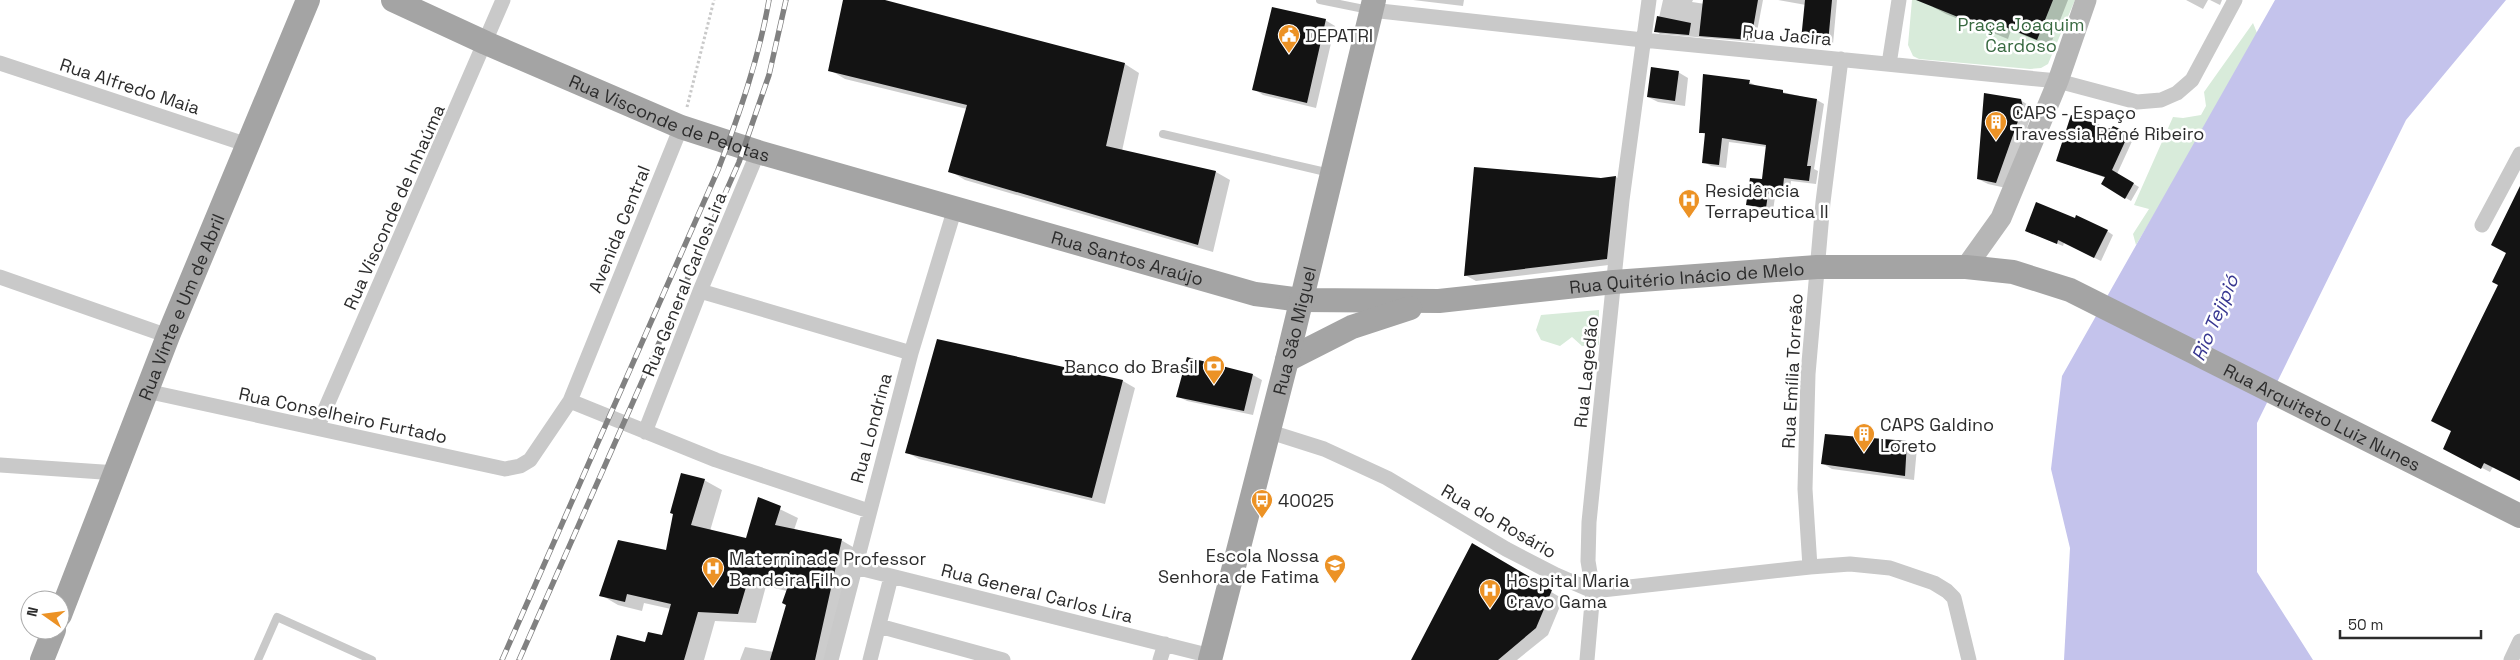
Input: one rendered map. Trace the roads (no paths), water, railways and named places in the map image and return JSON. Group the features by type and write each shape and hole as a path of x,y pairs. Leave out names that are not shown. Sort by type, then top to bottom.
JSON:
{"main road":[{"name":"Rua Vinte e Um de Abril","path":"70,590 168,336 308,0"},
{"name":"Rua Visconde de Pelotas","path":"393,0 486,43 681,127 758,152 956,208"},
{"path":"1966,267 2001,218 2058,80 2086,0"},
{"name":"Rua São Miguel","path":"1210,658 1287,360 1373,5"},
{"name":"Rua Santos Araújo","path":"956,208 1255,294 1301,300"},
{"name":"Rua Quitério Inácio de Melo","path":"1301,300 1438,301 1614,282 1817,267 1966,267 2013,272 2070,290"},
{"name":"Rua Arquiteto Luiz Nunes","path":"2070,290 2520,516"},
{"path":"1287,360 1352,327 1438,301"},
{"path":"42,660 50,640"}],"street":[{"name":"Rua Visconde de Inhaúma","path":"317,428 486,43 503,0"},
{"name":"Rua Lagedão","path":"1586,660 1593,591 1588,561 1589,522 1614,282 1649,0"},
{"path":"1890,64 1899,0"},
{"name":"Rua Jacira","path":"1373,5 1643,40 2058,80 2137,102 2161,100 2177,93 2192,80 2235,0"},
{"name":"Rua Emília Torreão","path":"1810,567 1805,489 1808,374 1817,267 1841,59"},
{"name":"Rua Alfredo Maia","path":"0,63 248,145"},
{"name":"Avenida Central","path":"530,460 570,401 681,127"},
{"name":"Rua General Carlos Lira","path":"645,432 700,291 758,152"},
{"path":"2482,224 2520,154"},
{"name":"Rua Londrina","path":"831,660 911,353 956,208"},
{"path":"0,277 168,336"},
{"path":"700,291 911,353"},
{"name":"Rua Conselheiro Furtado","path":"146,391 505,469 520,466 530,460"},
{"path":"570,401 716,460 869,511"},
{"name":"Rua do Rosário","path":"1268,431 1324,449 1387,478 1506,549 1556,575 1593,591 1810,567 1850,564 1890,568 1934,583 1954,598 1969,660"},
{"path":"0,465 116,473"},
{"name":"Rua General Carlos Lira","path":"855,567 1165,644 1210,658"},
{"path":"870,660 891,576"},
{"path":"879,626 1003,660"},
{"path":"2511,660 2520,641"},
{"path":"1160,660 1165,644"}],"lane":[{"path":"1320,0 1373,5"},
{"path":"1163,134 1332,173"},
{"path":"258,660 277,617 372,660"}],"water":[{"name":"Rio Tejipió","path":"2275,0 2506,0 2406,120 2257,423 2257,572 2313,660 2064,660 2070,548 2051,469 2062,376"}],"railway":[{"path":"502,660 718,170 748,86 769,0"},
{"path":"519,660 739,162 769,75 786,0"}],"place":[{"name":"DEPATRI","path":"1289,54"},
{"name":"CAPS - Espaço Travessia René Ribeiro","path":"1996,141"},
{"name":"Residência Terrapeutica II","path":"1689,219"},
{"name":"Banco do Brasil","path":"1214,385"},
{"name":"CAPS Galdino Loreto","path":"1864,453"},
{"name":"40025","path":"1262,519"},
{"name":"Escola Nossa Senhora de Fatima","path":"1335,584"},
{"name":"Materninade Professor Bandeira Filho","path":"713,587"},
{"name":"Hospital Maria Cravo Gama","path":"1490,609"}],"park label":[{"name":"Praça Joaquim Cardoso","path":"2021,34"}]}
